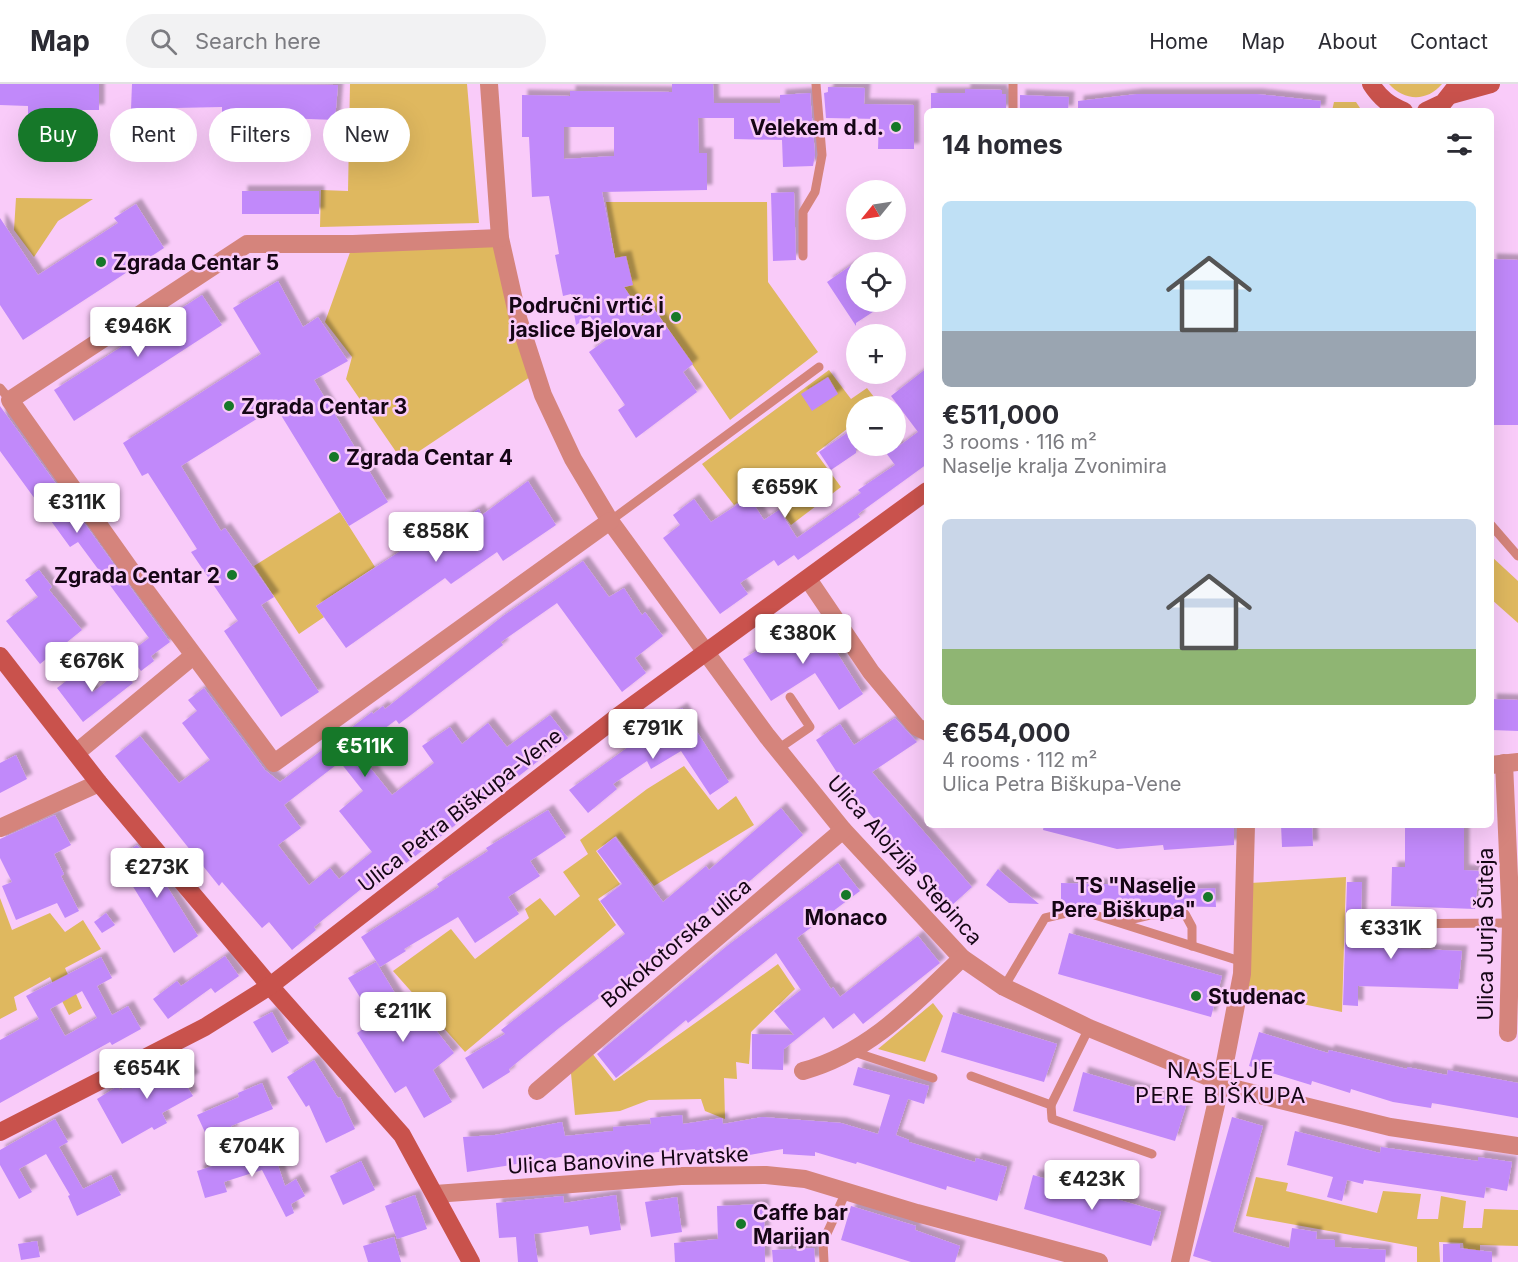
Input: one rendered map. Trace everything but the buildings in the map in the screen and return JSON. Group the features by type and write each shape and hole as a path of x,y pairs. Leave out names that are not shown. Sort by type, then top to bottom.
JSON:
{"main road":[{"path":"1432,108 1443,103 1454,89 1491,84"},
{"path":"1374,92 1396,108"},
{"name":"Ulica Petra Biškupa-Vene","path":"0,1132 205,1027 270,986 617,717 707,654 924,493"},
{"path":"0,656 99,783 270,986 402,1135 471,1262"}],"street":[{"name":"Ulica Alojzija Stepinca","path":"489,84 500,238 518,318 543,395 573,459 610,521 777,749 843,830 962,958 1004,987 1089,1028 1240,1090 1380,1125 1486,1143 1518,1146"},
{"path":"500,238 353,244 247,244 5,394 193,656 274,763 610,521"},
{"path":"808,579 871,672 917,727 924,730"},
{"path":"76,753 193,656"},
{"name":"Ulica Jurja Šuteja","path":"1504,763 1511,923 1508,1033"},
{"path":"0,828 99,783"},
{"path":"1180,1262 1221,1083 1243,962 1246,828"},
{"name":"Bokokotorska ulica","path":"537,1091 843,830"},
{"path":"803,1071 823,1065 851,1051 888,1027 962,958"},
{"name":"Ulica Banovine Hrvatske","path":"435,1194 713,1175 766,1175 805,1179 1100,1262"}],"lane":[{"path":"803,256 803,212 815,192 822,155 816,84"},
{"path":"1013,84 1013,108"},
{"path":"610,521 819,367"},
{"path":"1494,528 1518,556"},
{"path":"777,749 810,726 790,697"},
{"path":"1004,987 1045,918 1079,910 1243,962"},
{"path":"1117,922 1150,915 1185,914 1192,927 1192,946"},
{"path":"1361,924 1511,923"},
{"path":"1089,1028 1051,1105 1052,1119 1152,1154"},
{"path":"851,1051 933,1078"},
{"path":"971,1076 1051,1105"},
{"path":"824,1262 823,1242 846,1192"}],"shaded area":[{"path":"350,84 467,84 479,223 320,227 321,190 348,191 349,162 410,162 410,108 350,108"},
{"path":"1389,84 1442,84 1430,94 1416,97 1402,94"},
{"path":"1334,102 1356,102 1360,108 1333,108"},
{"path":"16,198 93,199 58,221 34,257 14,230"},
{"path":"606,202 767,202 768,282 818,352 730,420 654,308 643,316 624,287 632,285 615,258"},
{"path":"500,238 536,373 403,462 346,379 352,357 325,322 353,244"},
{"path":"829,370 849,396 846,396 846,430 816,453 841,487 791,525 763,487 734,505 702,464"},
{"path":"867,388 873,396 855,396"},
{"path":"340,512 375,567 316,606 324,617 299,634 254,566"},
{"path":"1494,559 1518,581 1518,623 1494,602"},
{"path":"684,766 718,810 736,796 754,825 654,886 616,836 596,851 620,884 598,899 616,925 465,1052 393,971 451,929 475,959 529,918 525,909 540,898 555,916 580,896 563,872 588,854 580,840 647,789"},
{"path":"1346,877 1342,1012 1247,993 1250,883"},
{"path":"0,898 12,930 50,913 65,932 83,920 101,949 65,968 82,1008 69,1015 50,977 14,997 17,1010 0,1019"},
{"path":"778,964 795,989 751,1032 749,1064 736,1062 737,1079 724,1078 725,1119 705,1111 701,1099 649,1100 620,1111 575,1115 570,1063 588,1048 614,1081"},
{"path":"933,1003 943,1016 925,1062 878,1049"},
{"path":"1256,1177 1288,1183 1286,1191 1377,1213 1383,1191 1421,1194 1417,1219 1438,1219 1441,1196 1466,1201 1463,1228 1482,1228 1484,1209 1518,1210 1518,1246 1480,1245 1480,1252 1464,1251 1463,1243 1439,1242 1440,1262 1417,1262 1417,1247 1246,1216"}],"place":[{"name":"Velekem d.d.","path":"896,127"},
{"name":"Zgrada Centar 5","path":"101,262"},
{"name":"Područni vrtić i jaslice Bjelovar","path":"676,317"},
{"name":"Zgrada Centar 3","path":"229,406"},
{"name":"Zgrada Centar 4","path":"334,457"},
{"name":"Zgrada Centar 2","path":"232,575"},
{"name":"Monaco","path":"846,895"},
{"name":"TS \"Naselje Pere Biškupa\"","path":"1208,897"},
{"name":"Studenac","path":"1196,996"},
{"name":"Caffe bar Marijan","path":"741,1224"}],"district":[{"name":"NASELJE PERE BIŠKUPA","path":"1221,1082"}]}
